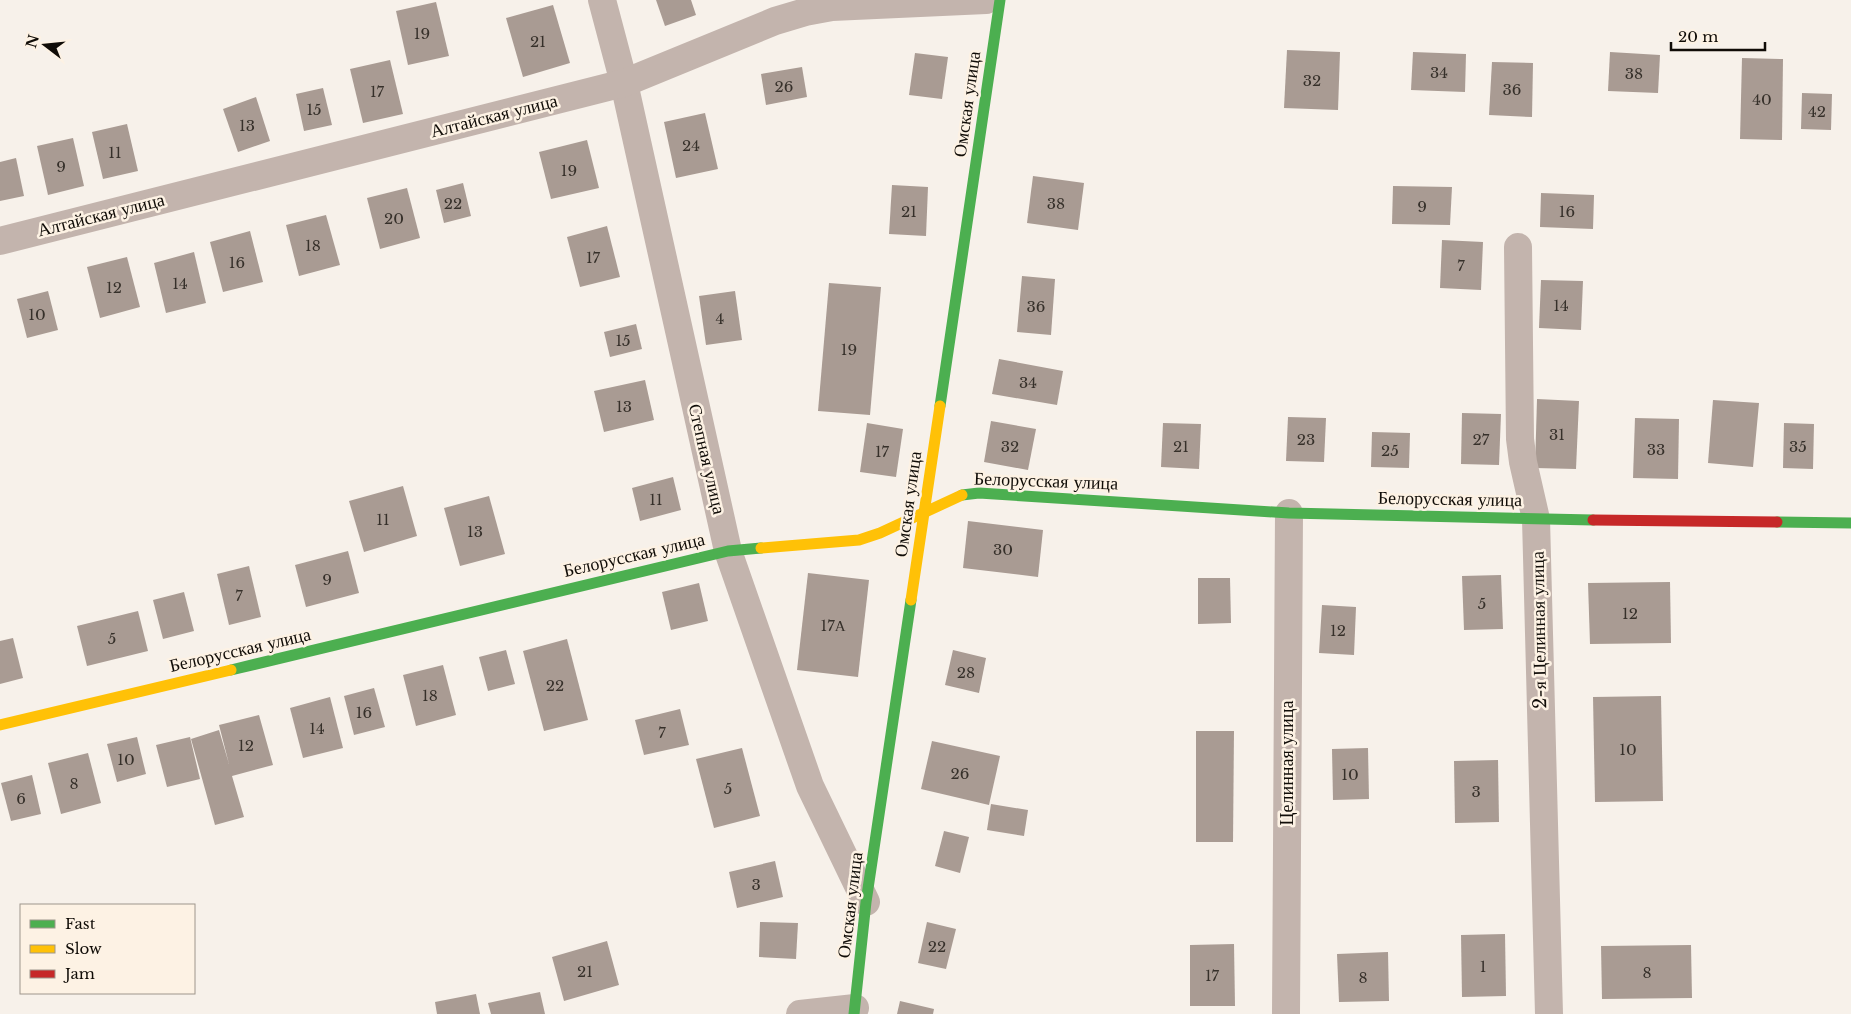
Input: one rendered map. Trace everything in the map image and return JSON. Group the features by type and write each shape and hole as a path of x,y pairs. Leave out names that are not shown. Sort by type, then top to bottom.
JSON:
{"street":[{"name":"Степная улица","path":"602,0 624,83 728,551 810,786 866,902"},
{"name":"Алтайская улица","path":"0,241 624,83 775,21 805,12 832,7 986,0"},
{"name":"Омская улица","path":"855,1011 866,902 1000,0"},
{"name":"2-я Целинная улица","path":"1518,247 1520,438 1523,462 1536,519 1549,1014"},
{"name":"Белорусская улица","path":"0,725 728,551 859,540 880,533 958,496 979,493 1289,513 1851,524"},
{"name":"Целинная улица","path":"1286,1014 1289,513"},
{"path":"800,1014 855,1011"}],"building":[{"path":"656,0 691,0 696,15 665,26"},
{"path":"436,2 449,56 408,65 396,11"},
{"path":"553,5 570,63 523,77 506,18"},
{"path":"1287,50 1340,52 1338,110 1284,108"},
{"path":"1413,52 1466,54 1465,92 1411,90"},
{"path":"1610,52 1660,55 1658,93 1608,91"},
{"path":"915,53 948,57 942,99 909,95"},
{"path":"1742,58 1783,59 1782,140 1740,139"},
{"path":"390,60 403,114 363,123 350,69"},
{"path":"1492,62 1533,63 1532,117 1489,115"},
{"path":"802,67 807,97 766,105 761,74"},
{"path":"323,88 332,125 304,131 296,94"},
{"path":"1802,93 1832,94 1831,130 1801,129"},
{"path":"256,97 270,141 238,152 223,109"},
{"path":"705,113 718,169 676,178 664,122"},
{"path":"127,124 138,171 103,179 92,132"},
{"path":"73,138 84,186 48,195 37,146"},
{"path":"587,140 599,188 551,199 539,152"},
{"path":"16,158 24,196 0,201 0,162"},
{"path":"1033,176 1084,183 1078,230 1027,223"},
{"path":"463,183 471,216 444,223 436,190"},
{"path":"892,185 928,187 926,236 889,234"},
{"path":"1393,186 1452,187 1450,225 1392,224"},
{"path":"407,188 420,238 380,249 367,198"},
{"path":"1541,193 1594,195 1593,229 1540,227"},
{"path":"326,215 340,265 299,276 286,225"},
{"path":"607,226 620,277 580,287 567,237"},
{"path":"250,231 263,282 223,292 210,242"},
{"path":"1442,240 1483,242 1481,290 1440,288"},
{"path":"194,252 206,303 166,313 154,263"},
{"path":"127,257 140,307 100,318 87,267"},
{"path":"1022,276 1055,279 1051,335 1017,332"},
{"path":"1541,280 1583,281 1581,330 1539,328"},
{"path":"829,283 881,287 870,415 818,411"},
{"path":"48,291 58,330 27,338 17,299"},
{"path":"735,291 742,340 706,345 699,296"},
{"path":"636,324 642,349 610,357 604,332"},
{"path":"999,359 1063,371 1057,405 992,394"},
{"path":"645,380 654,420 604,432 594,391"},
{"path":"1537,399 1579,401 1576,469 1535,468"},
{"path":"1713,400 1759,403 1753,467 1708,463"},
{"path":"1462,413 1501,414 1499,465 1461,464"},
{"path":"1288,417 1326,418 1324,462 1286,461"},
{"path":"1635,418 1679,419 1678,479 1633,478"},
{"path":"991,421 1036,429 1028,470 984,462"},
{"path":"867,423 903,429 896,477 860,472"},
{"path":"1163,423 1201,424 1199,469 1161,467"},
{"path":"1784,423 1814,424 1813,469 1783,468"},
{"path":"1372,432 1410,433 1409,468 1371,467"},
{"path":"673,477 681,510 640,521 632,488"},
{"path":"403,486 417,536 364,552 349,501"},
{"path":"489,496 505,554 460,566 444,508"},
{"path":"968,521 1043,530 1038,577 963,568"},
{"path":"348,551 359,593 306,607 295,565"},
{"path":"249,566 261,617 229,625 217,574"},
{"path":"808,573 869,580 858,677 797,670"},
{"path":"1501,575 1503,629 1464,630 1462,576"},
{"path":"1198,578 1230,578 1231,623 1198,624"},
{"path":"1670,582 1671,643 1590,644 1588,583"},
{"path":"699,583 708,621 671,630 662,592"},
{"path":"184,592 194,631 163,639 153,600"},
{"path":"1322,605 1356,607 1354,655 1319,653"},
{"path":"138,611 148,651 87,666 77,626"},
{"path":"13,638 23,678 0,684 0,641"},
{"path":"567,639 588,720 544,731 523,651"},
{"path":"506,650 515,684 488,691 479,657"},
{"path":"953,650 986,658 979,693 945,685"},
{"path":"443,665 456,715 416,726 403,675"},
{"path":"374,688 385,727 354,735 344,696"},
{"path":"1661,696 1663,801 1595,802 1593,697"},
{"path":"330,697 343,748 303,758 290,708"},
{"path":"680,709 689,745 644,755 635,720"},
{"path":"259,715 273,765 232,776 244,817 215,825 191,739 219,730 229,764 219,725"},
{"path":"1196,731 1234,731 1233,842 1196,842"},
{"path":"137,737 146,774 117,782 107,744"},
{"path":"190,737 200,779 167,787 156,745"},
{"path":"932,741 1000,756 989,805 921,789"},
{"path":"742,748 760,816 714,828 696,759"},
{"path":"1368,748 1369,799 1333,800 1332,749"},
{"path":"88,753 101,803 61,814 48,763"},
{"path":"1498,760 1499,822 1455,823 1454,761"},
{"path":"32,775 41,814 11,821 1,783"},
{"path":"991,804 1028,810 1024,836 987,830"},
{"path":"944,831 969,837 960,873 935,866"},
{"path":"775,861 783,897 737,908 729,872"},
{"path":"760,922 798,923 796,959 759,957"},
{"path":"927,922 956,929 946,969 918,963"},
{"path":"1505,934 1506,996 1462,997 1461,935"},
{"path":"607,941 619,985 564,1001 552,957"},
{"path":"1234,944 1235,1006 1190,1006 1190,945"},
{"path":"1691,945 1692,998 1602,999 1601,946"},
{"path":"1388,952 1389,1001 1339,1002 1337,954"},
{"path":"540,992 545,1014 491,1014 488,1003"},
{"path":"476,994 480,1014 437,1014 435,1002"},
{"path":"900,1001 934,1009 933,1014 897,1014"}],"traffic: fast":[{"path":"940,406 1000,0"},
{"path":"962,495 979,493 1289,513 1593,520"},
{"path":"1777,522 1851,523"},
{"path":"231,670 728,551 761,548"},
{"path":"854,1014 866,902 911,600"}],"traffic: slow":[{"path":"911,600 940,406"},
{"path":"761,548 859,540 880,533 962,495"},
{"path":"0,725 231,670"}],"traffic: jam":[{"path":"1593,520 1777,522"}]}
